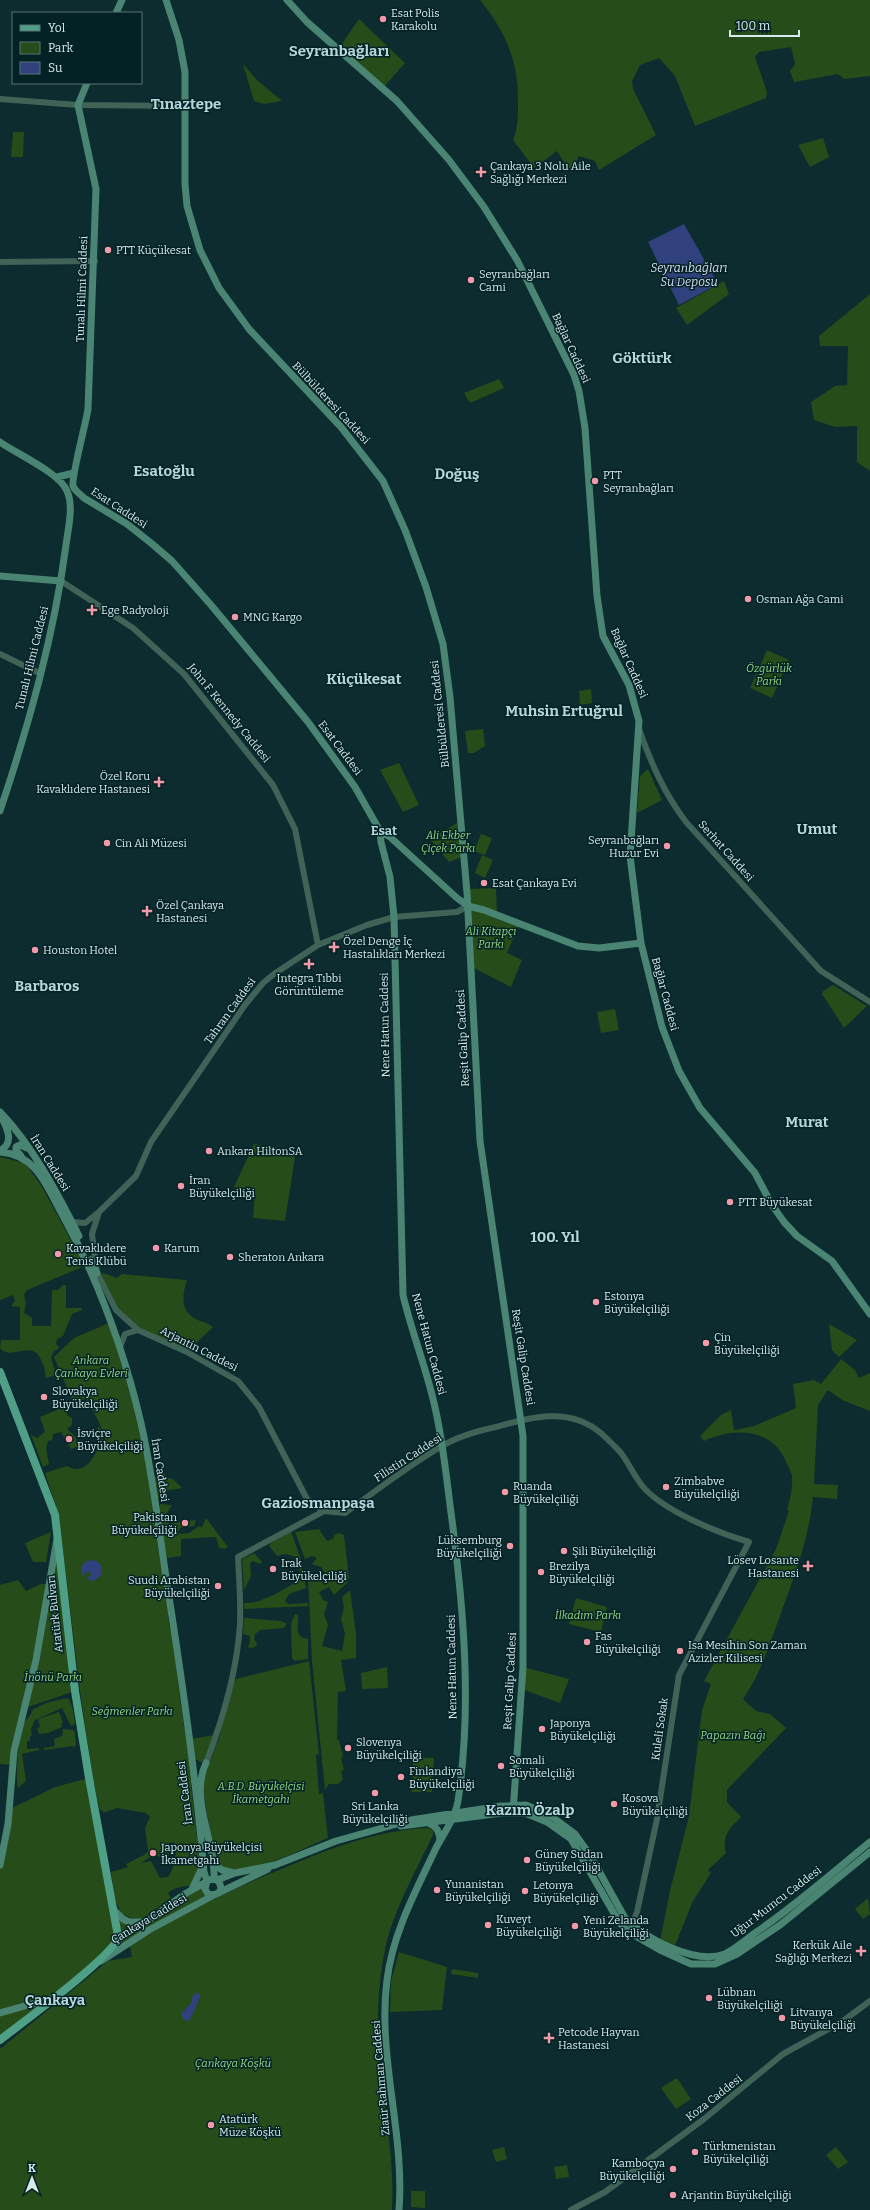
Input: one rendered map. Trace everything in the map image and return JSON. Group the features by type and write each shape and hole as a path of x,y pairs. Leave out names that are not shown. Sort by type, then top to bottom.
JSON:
{"main road":[{"path":"116,12 122,0"},
{"name":"Bülbülderesi Caddesi","path":"166,0 183,59 186,106 184,161 187,206 204,259 220,288 249,330 341,427 383,481 405,530 438,620 446,660 468,906"},
{"name":"Bağlar Caddesi","path":"287,0 307,22 397,101 449,160 484,207 517,260 574,375 579,391 585,428 597,596 603,636 629,686 636,704 639,729 630,856 641,943 654,1002 670,1050 700,1108 755,1173 772,1205 784,1222 797,1236 832,1261 870,1314"},
{"path":"78,105 87,84"},
{"name":"Tunalı Hilmi Caddesi","path":"74,473 86,428 88,409 95,261 96,181 78,105"},
{"path":"0,442 16,454 57,477 68,492 70,506"},
{"path":"57,477 74,473"},
{"name":"Esat Caddesi","path":"74,473 74,487 84,498 127,524 172,561 211,605 340,764 380,831 390,837 439,883 468,906 484,910 578,946 599,948 641,943"},
{"path":"70,506 76,501 84,498"},
{"name":"Tunalı Hilmi Caddesi","path":"0,811 21,747 41,674 61,581 70,506"},
{"name":"John F. Kennedy Caddesi","path":"0,576 61,581"},
{"name":"Nene Hatun Caddesi","path":"380,831 381,842 390,877 394,917 404,1294 409,1320 430,1385 442,1445 461,1586 464,1634 463,1743 457,1804 453,1817"},
{"name":"Reşit Galip Caddesi","path":"468,906 480,1141 522,1419 523,1667 513,1813"},
{"path":"0,1112 9,1136 8,1143 0,1152"},
{"name":"İran Caddesi","path":"0,1112 28,1148 51,1185 72,1222 97,1273"},
{"path":"22,1157 17,1152 16,1147 20,1145 28,1148"},
{"name":"İran Caddesi","path":"0,1152 22,1157 28,1160 40,1177 66,1222 87,1263 120,1347 143,1433 171,1611 192,1759 203,1866 211,1881"},
{"name":"Bağlar Caddesi","path":"857,1295 870,1305"},
{"name":"Atatürk Bulvarı","path":"0,1372 53,1506 58,1535 75,1691 89,1778 114,1910"},
{"path":"0,1865 8,1824 12,1765 17,1735 36,1660 58,1535"},
{"path":"192,1759 196,1763 206,1763"},
{"name":"İran Caddesi","path":"206,1763 200,1782 208,1843 213,1863 211,1881"},
{"name":"Çankaya Caddesi","path":"387,1828 429,1823 513,1805"},
{"name":"Uğur Mumcu Caddesi","path":"513,1805 526,1805 539,1810 564,1824 575,1834 590,1855 625,1918 632,1925 664,1943 693,1956 724,1954 777,1922 870,1842"},
{"name":"Çankaya Caddesi","path":"0,2040 96,1965 149,1930 216,1894 276,1865 336,1841 387,1828 411,1820 513,1813"},
{"name":"Uğur Mumcu Caddesi","path":"513,1813 536,1817 561,1830 571,1839 619,1922 627,1931 660,1950 699,1965 715,1964 727,1959 870,1852"},
{"name":"Ziaür Rahman Caddesi","path":"399,2210 400,2168 387,2050 387,1980 397,1935 440,1841 453,1817"},
{"path":"429,1823 436,1826 439,1832 440,1841"},
{"path":"213,1863 222,1870 235,1873"},
{"name":"Çankaya Caddesi","path":"114,1910 123,1920 130,1922 146,1922 191,1890 211,1881 235,1873 276,1865"},
{"path":"191,1890 203,1866"},
{"path":"211,1881 221,1886 216,1894 206,1892 205,1886 211,1881"},
{"name":"Çankaya Caddesi","path":"96,1965 118,1941 114,1910"},
{"path":"0,2013 53,1998"}],"street":[{"path":"0,99 78,105 186,106"},
{"path":"0,262 95,261"},
{"name":"John F. Kennedy Caddesi","path":"61,581 133,628 184,674 273,785 295,829 318,945"},
{"path":"0,654 41,674"},
{"name":"Serhat Caddesi","path":"639,729 657,778 686,822 821,971 870,1002"},
{"name":"Tahran Caddesi","path":"72,1222 85,1223 99,1212 136,1176 151,1142 180,1102 228,1029 263,983 288,963 318,945 350,931 394,917 457,912 468,906"},
{"name":"Tahran Caddesi","path":"97,1273 92,1234 99,1212"},
{"name":"Arjantin Caddesi","path":"97,1273 116,1310 138,1330 187,1352 238,1381 259,1407 307,1499 324,1511"},
{"path":"120,1347 125,1334 138,1330"},
{"name":"Filistin Caddesi","path":"324,1511 345,1513 442,1445 470,1433 522,1419 551,1415 564,1416 588,1424 621,1453 638,1481 654,1497 713,1530 749,1542"},
{"path":"206,1763 229,1691 236,1653 240,1616 238,1557 324,1511"},
{"name":"Kuleli Sokak","path":"627,1931 632,1925 637,1912 658,1820 679,1675 749,1542"},
{"name":"Koza Caddesi","path":"571,2210 605,2192 642,2165 704,2119 784,2054 843,2021 870,2001"}],"green space":[{"path":"480,0 870,0 870,76 844,79 838,74 794,82 790,71 795,64 791,47 759,52 755,57 767,92 766,98 695,126 675,76 659,58 640,65 632,81 633,89 656,135 599,170 595,161 579,156 571,173 557,151 534,168 513,140 518,118 518,89 509,48 497,24"},
{"path":"359,19 405,63 383,88 339,48"},
{"path":"243,64 257,80 282,101 264,104 254,101"},
{"path":"13,132 24,132 23,157 11,157"},
{"path":"823,138 829,157 810,167 798,145"},
{"path":"724,281 729,294 687,325 676,308"},
{"path":"870,294 870,471 857,462 857,426 835,427 814,420 811,402 835,386 847,385 848,346 820,346 819,336"},
{"path":"499,379 504,388 470,403 464,393"},
{"name":"Özgürlük Parkı","path":"767,650 789,660 772,698 750,688"},
{"path":"591,689 592,703 580,705 579,691"},
{"path":"483,729 485,746 474,753 468,753 465,731"},
{"path":"399,763 419,805 403,812 380,770"},
{"path":"648,769 662,800 637,813 640,776"},
{"name":"Ali Ekber Çiçek Parkı","path":"457,823 462,857 449,862 430,839"},
{"path":"481,834 492,838 485,855 474,851"},
{"path":"482,855 493,860 485,878 475,873"},
{"name":"Ali Kitapçı Parkı","path":"496,888 497,916 519,925 507,953 522,960 511,987 470,966 467,889"},
{"path":"833,985 867,1006 844,1028 822,994 823,991"},
{"path":"615,1009 619,1030 601,1033 597,1012"},
{"path":"254,1144 296,1151 285,1221 253,1218 255,1192 234,1187"},
{"path":"0,1157 25,1163 42,1187 85,1266 27,1290 24,1295 26,1303 24,1313 32,1318 32,1326 51,1326 52,1290 58,1290 63,1285 66,1285 66,1308 82,1308 82,1310 72,1314 63,1336 57,1339 56,1344 59,1347 54,1351 51,1357 56,1375 45,1378 44,1366 37,1354 27,1350 10,1353 5,1352 0,1348 1,1340 20,1340 20,1307 11,1306 15,1301 13,1295 0,1300"},
{"path":"103,1273 117,1278 122,1274 187,1280 183,1297 187,1312 196,1319 213,1327 187,1352 138,1330 123,1317 98,1276"},
{"name":"Seğmenler Parkı","path":"109,1323 141,1431 166,1600 170,1615 168,1616 170,1630 172,1631 181,1707 184,1713 182,1713 193,1784 191,1785 200,1866 190,1886 184,1886 168,1893 171,1898 142,1919 132,1918 125,1915 120,1910 115,1897 111,1872 128,1867 126,1864 144,1855 148,1851 145,1828 150,1817 146,1813 117,1808 103,1813 103,1810 100,1811 93,1779 80,1691 59,1516 45,1473 67,1466 77,1469 86,1466 93,1458 98,1447 97,1431 99,1426 103,1435 104,1454 105,1439 97,1418 86,1399 73,1402 54,1357 74,1338","holes":["173,1842 176,1845 174,1862 168,1877 160,1878 151,1861 141,1863 153,1856 167,1857 169,1855 169,1843"]},
{"path":"829,1324 857,1340 839,1357 832,1350"},
{"name":"Papazın Bağı","path":"841,1359 855,1370 859,1378 870,1373 870,1411 842,1400 828,1390 818,1405 814,1484 838,1485 837,1499 813,1497 808,1528 790,1587 764,1659 755,1680 743,1699 756,1711 770,1714 786,1728 727,1790 727,1802 741,1817 733,1825 726,1837 726,1853 708,1870 711,1873 693,1901 674,1948 660,1941 670,1891 689,1816 702,1710 711,1684 704,1681 776,1549 789,1511 787,1510 792,1485 792,1476 786,1462 780,1451 772,1442 751,1434 739,1433 715,1436 704,1441 700,1436 721,1415 731,1410 734,1430 754,1426 796,1408 793,1384 814,1380 821,1384"},
{"path":"67,1408 67,1415 72,1418 72,1425 67,1429 75,1436 79,1446 71,1449 61,1432 53,1434 52,1440 48,1441 46,1449 49,1464 43,1467 31,1435 37,1438 45,1432 40,1417 59,1409"},
{"path":"160,1472 163,1472 168,1478 173,1479 182,1488 165,1492 158,1500 153,1477 158,1477"},
{"path":"160,1504 172,1505 167,1513 169,1523 196,1520 194,1526 180,1528 178,1532 180,1534 189,1533 199,1526 202,1527 206,1518 228,1547 225,1549 219,1548 216,1537 181,1539 181,1556 167,1558 159,1509"},
{"path":"319,1529 327,1541 334,1538 334,1535 339,1533 344,1535 349,1578 347,1583 334,1595 329,1587 319,1592 323,1600 328,1602 324,1614 328,1625 322,1646 342,1651 345,1634 341,1619 344,1608 342,1597 350,1590 356,1634 356,1658 341,1660 346,1691 338,1692 337,1740 339,1740 343,1757 341,1758 344,1770 341,1771 343,1780 338,1784 329,1784 325,1790 312,1661 308,1578 321,1580 327,1577 321,1567 312,1564 317,1558 312,1556 305,1559 295,1532"},
{"path":"291,1531 301,1560 306,1588 289,1594 285,1601 288,1604 307,1603 309,1606 244,1609 244,1603 259,1601 302,1579 296,1557 285,1554 277,1556 269,1546 271,1543"},
{"path":"51,1532 46,1562 33,1562 25,1543"},
{"name":"İnönü Parkı","path":"58,1535 75,1691 25,1708 12,1765 0,1764 0,1585 18,1580 26,1591 41,1584 48,1584"},
{"path":"254,1553 262,1562 260,1564 253,1561 250,1563 251,1576 244,1590 242,1559"},
{"name":"İlkadım Parkı","path":"576,1598 607,1607 601,1632 569,1624"},
{"path":"295,1614 298,1615 298,1630 300,1636 308,1639 308,1659 295,1661 292,1658 291,1624"},
{"path":"244,1618 280,1621 286,1623 286,1625 284,1628 261,1630 255,1634 254,1639 257,1643 255,1647 251,1648 248,1647 250,1636 243,1634"},
{"name":"A.B.D. Büyükelçisi İkametgahı","path":"309,1661 319,1754 316,1755 319,1794 323,1793 328,1838 257,1867 235,1870 227,1869 215,1862 202,1783 219,1738 234,1682 236,1679"},
{"path":"387,1667 388,1688 362,1689 361,1673"},
{"path":"523,1667 569,1679 560,1703 522,1689"},
{"path":"68,1698 74,1714 75,1724 71,1726 62,1708 35,1720 31,1729 32,1735 30,1736 30,1741 27,1741 27,1749 39,1748 39,1750 22,1754 26,1781 18,1788 18,1758 23,1724 33,1709 49,1702"},
{"path":"59,1712 63,1723 61,1724 62,1727 48,1733 39,1734 37,1728 40,1727 38,1719"},
{"path":"63,1729 73,1730 75,1732 76,1745 73,1748 73,1746 44,1750 44,1748 55,1746 54,1739 62,1736"},
{"path":"215,1735 205,1761 201,1762 193,1758 191,1739"},
{"path":"413,1757 434,1758 432,1792 412,1792"},
{"path":"89,1778 107,1874 119,1916 142,1923 207,1881 209,1894 96,1965 0,2040 0,1865 10,1809 55,1787"},
{"name":"Çankaya Köşkü","path":"429,1828 433,1831 433,1835 399,1906 388,1936 379,1988 379,2053 392,2170 392,2210 0,2210 0,2049 108,1961 132,1957 130,1946 202,1905 295,1863 351,1842 389,1833"},
{"path":"868,1898 870,1914 863,1919 855,1909"},
{"path":"399,1952 447,1967 442,2010 390,2012 391,1981"},
{"path":"452,1969 478,1973 478,1978 451,1974"},
{"path":"677,2078 691,2099 676,2109 661,2088"},
{"path":"504,2147 507,2159 496,2162 492,2150"},
{"path":"836,2147 848,2162 838,2169 826,2155"},
{"path":"567,2165 569,2177 556,2179 554,2167"},
{"path":"411,2191 425,2191 425,2208 411,2207"}],"water":[{"name":"Seyranbağları Su Deposu","path":"684,224 718,284 679,305 648,242"},
{"path":"89,1560 97,1561 102,1567 101,1575 94,1581 86,1579 91,1575 90,1572 86,1572 83,1577 81,1568 83,1564"},
{"path":"198,1993 200,1996 192,2016 189,2021 184,2020 181,2014 191,2003 193,1995"}],"place":[{"name":"Esat Polis Karakolu","path":"383,19"},
{"name":"Çankaya 3 Nolu Aile Sağlığı Merkezi","path":"481,172"},
{"name":"PTT Küçükesat","path":"108,250"},
{"name":"Seyranbağları Cami","path":"471,280"},
{"name":"PTT Seyranbağları","path":"595,481"},
{"name":"Osman Ağa Cami","path":"748,599"},
{"name":"Ege Radyoloji","path":"92,610"},
{"name":"MNG Kargo","path":"235,617"},
{"name":"Özel Koru Kavaklıdere Hastanesi","path":"159,782"},
{"name":"Cin Ali Müzesi","path":"107,843"},
{"name":"Seyranbağları Huzur Evi","path":"667,846"},
{"name":"Esat Çankaya Evi","path":"484,883"},
{"name":"Özel Çankaya Hastanesi","path":"147,911"},
{"name":"Özel Denge İç Hastalıkları Merkezi","path":"334,947"},
{"name":"Houston Hotel","path":"35,950"},
{"name":"Integra Tıbbi Görüntüleme","path":"309,964"},
{"name":"Ankara HiltonSA","path":"209,1151"},
{"name":"İran Büyükelçiliği","path":"181,1186"},
{"name":"PTT Büyükesat","path":"730,1202"},
{"name":"Karum","path":"156,1248"},
{"name":"Kavaklıdere Tenis Klübü","path":"58,1254"},
{"name":"Sheraton Ankara","path":"230,1257"},
{"name":"Estonya Büyükelçiliği","path":"596,1302"},
{"name":"Çin Büyükelçiliği","path":"706,1343"},
{"name":"Slovakya Büyükelçiliği","path":"44,1397"},
{"name":"İsviçre Büyükelçiliği","path":"69,1439"},
{"name":"Zimbabve Büyükelçiliği","path":"666,1487"},
{"name":"Ruanda Büyükelçiliği","path":"505,1492"},
{"name":"Pakistan Büyükelçiliği","path":"185,1523"},
{"name":"Lüksemburg Büyükelçiliği","path":"510,1546"},
{"name":"Şili Büyükelçiliği","path":"564,1551"},
{"name":"Lösev Losante Hastanesi","path":"808,1566"},
{"name":"Irak Büyükelçiliği","path":"273,1569"},
{"name":"Brezilya Büyükelçiliği","path":"541,1572"},
{"name":"Suudi Arabistan Büyükelçiliği","path":"218,1586"},
{"name":"Fas Büyükelçiliği","path":"587,1642"},
{"name":"Isa Mesihin Son Zaman Azizler Kilisesi","path":"680,1651"},
{"name":"Japonya Büyükelçiliği","path":"542,1729"},
{"name":"Slovenya Büyükelçiliği","path":"348,1748"},
{"name":"Somali Büyükelçiliği","path":"501,1766"},
{"name":"Finlandiya Büyükelçiliği","path":"401,1777"},
{"name":"Sri Lanka Büyükelçiliği","path":"375,1793"},
{"name":"Kosova Büyükelçiliği","path":"614,1804"},
{"name":"Japonya Büyükelçisi İkametgahı","path":"153,1853"},
{"name":"Güney Sudan Büyükelçiliği","path":"527,1860"},
{"name":"Yunanistan Büyükelçiliği","path":"437,1890"},
{"name":"Letonya Büyükelçiliği","path":"525,1891"},
{"name":"Kuveyt Büyükelçiliği","path":"488,1925"},
{"name":"Yeni Zelanda Büyükelçiliği","path":"575,1926"},
{"name":"Kerkük Aile Sağlığı Merkezi","path":"861,1951"},
{"name":"Lübnan Büyükelçiliği","path":"709,1998"},
{"name":"Litvanya Büyükelçiliği","path":"782,2018"},
{"name":"Petcode Hayvan Hastanesi","path":"549,2038"},
{"name":"Atatürk Müze Köşkü","path":"211,2125"},
{"name":"Türkmenistan Büyükelçiliği","path":"695,2152"},
{"name":"Kamboçya Büyükelçiliği","path":"673,2169"},
{"name":"Arjantin Büyükelçiliği","path":"673,2195"}],"district":[{"name":"Seyranbağları","path":"339,51"},
{"name":"Tınaztepe","path":"186,104"},
{"name":"Göktürk","path":"642,358"},
{"name":"Esatoğlu","path":"164,471"},
{"name":"Doğuş","path":"457,474"},
{"name":"Küçükesat","path":"364,679"},
{"name":"Muhsin Ertuğrul","path":"564,711"},
{"name":"Umut","path":"817,829"},
{"name":"Esat","path":"384,830"},
{"name":"Barbaros","path":"47,986"},
{"name":"Murat","path":"807,1122"},
{"name":"100. Yıl","path":"555,1237"},
{"name":"Gaziosmanpaşa","path":"318,1503"},
{"name":"Kazım Özalp","path":"530,1810"},
{"name":"Çankaya","path":"55,2000"}],"park label":[{"name":"Ankara Çankaya Evleri","path":"91,1366"}]}
